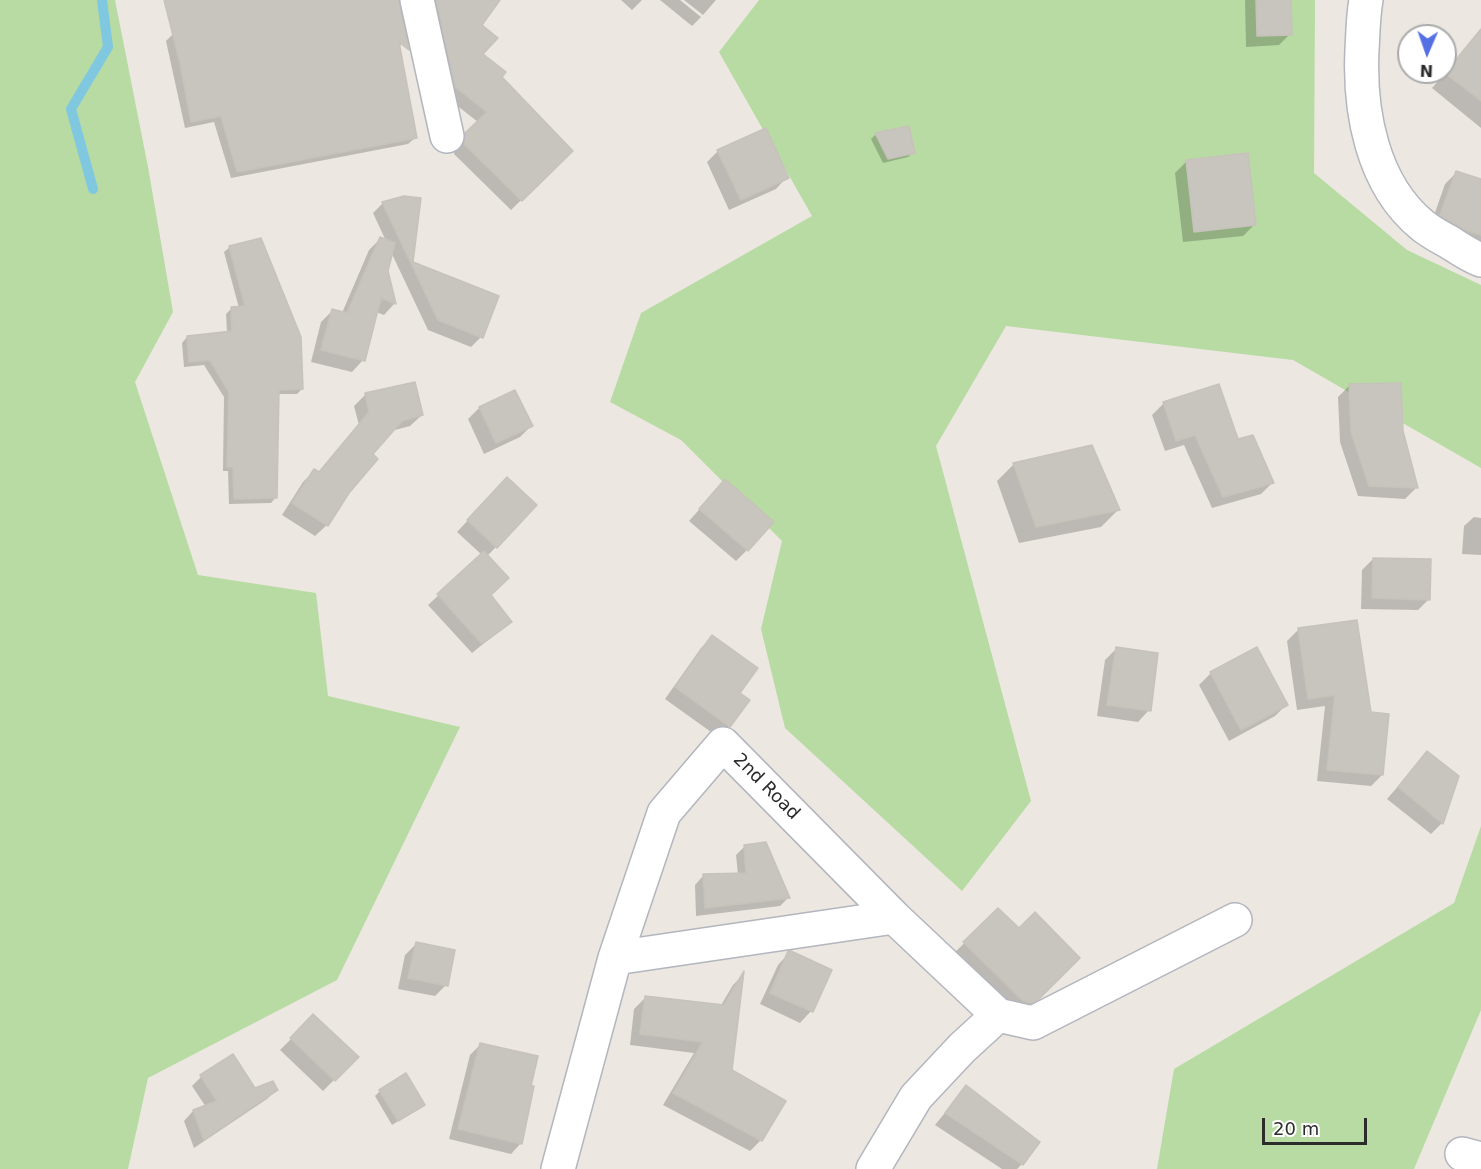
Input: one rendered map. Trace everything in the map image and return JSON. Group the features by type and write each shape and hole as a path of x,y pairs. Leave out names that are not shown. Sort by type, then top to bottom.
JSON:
{"street":[{"path":"417,0 447,136"},
{"path":"1366,0 1361,79 1365,114 1377,156 1391,188 1406,209 1423,226 1481,260"},
{"name":"2nd Road","path":"558,1169 615,958 664,813 723,744 894,916 998,1015"},
{"path":"615,958 894,916"},
{"path":"873,1169 916,1097 962,1048 998,1015 1033,1023 1234,920"}],"green space":[{"path":"0,0 115,0 148,167 173,312 135,382 198,575 316,593 328,696 460,727 337,980 148,1078 128,1169 0,1169"},
{"path":"759,0 1315,0 1314,173 1407,250 1481,285 1481,468 1293,360 1006,326 936,446 1031,801 962,891 785,728 761,629 782,541 681,440 610,402 641,313 812,216 719,52"},
{"path":"1481,826 1481,1010 1414,1169 1157,1169 1174,1069 1454,903"}],"building":[{"path":"164,0 399,0 409,50 399,42 417,138 237,172 221,116 191,122 180,63"},
{"path":"436,0 500,0 482,25 498,38 483,54 506,72 502,77 573,151 522,201 464,144 465,133 487,112 455,87"},
{"path":"1256,0 1291,0 1292,35 1257,36"},
{"path":"1481,29 1481,101 1457,82 1457,58"},
{"path":"909,126 915,153 888,159 875,133"},
{"path":"766,128 789,178 741,200 717,150"},
{"path":"1248,153 1256,225 1194,232 1186,160"},
{"path":"1456,171 1481,179 1481,235 1465,230 1440,215"},
{"path":"404,196 421,198 413,262 499,296 483,338 438,320 382,202"},
{"path":"380,237 395,243 388,271 396,304 381,298 365,361 321,350 332,309 347,313"},
{"path":"261,238 301,337 303,389 279,390 277,498 234,499 233,467 227,467 229,392 210,360 189,362 187,336 232,331 231,307 245,306 229,246"},
{"path":"415,382 423,415 402,421 373,454 378,459 349,493 328,526 292,503 314,469 319,472 369,412 365,393"},
{"path":"1401,383 1403,431 1418,488 1369,486 1351,432 1349,384"},
{"path":"1219,384 1238,439 1253,435 1274,483 1223,497 1195,435 1176,441 1163,402"},
{"path":"515,390 533,426 496,443 479,407"},
{"path":"1092,445 1120,510 1036,527 1013,463"},
{"path":"507,477 537,505 497,548 467,520"},
{"path":"725,479 774,522 748,551 699,509"},
{"path":"484,551 509,578 491,595 512,622 482,644 437,594"},
{"path":"1373,558 1431,559 1430,600 1372,598"},
{"path":"1357,620 1371,712 1389,714 1383,775 1327,770 1335,695 1308,699 1298,628"},
{"path":"712,635 758,668 740,693 750,700 730,727 675,687"},
{"path":"1116,647 1158,653 1151,711 1107,705"},
{"path":"1257,647 1288,705 1241,730 1210,672"},
{"path":"1427,751 1459,776 1443,824 1398,787"},
{"path":"766,842 790,898 705,908 703,874 746,873 744,845"},
{"path":"998,908 1019,928 1035,912 1080,958 1039,999 1031,1003 1023,1001 963,942"},
{"path":"416,942 455,950 448,986 408,978"},
{"path":"788,951 832,970 813,1012 770,993"},
{"path":"744,971 732,1070 786,1101 762,1141 673,1093 703,1042 640,1034 645,996 724,1005"},
{"path":"313,1014 359,1057 335,1081 290,1038"},
{"path":"480,1043 538,1056 522,1144 458,1129"},
{"path":"233,1054 255,1088 273,1081 278,1090 204,1140 193,1110 217,1101 200,1075"},
{"path":"406,1073 425,1105 398,1121 379,1090"},
{"path":"966,1085 1040,1142 1023,1165 945,1113"}],"waterway":[{"path":"93,189 71,109 108,47 102,0"}]}
